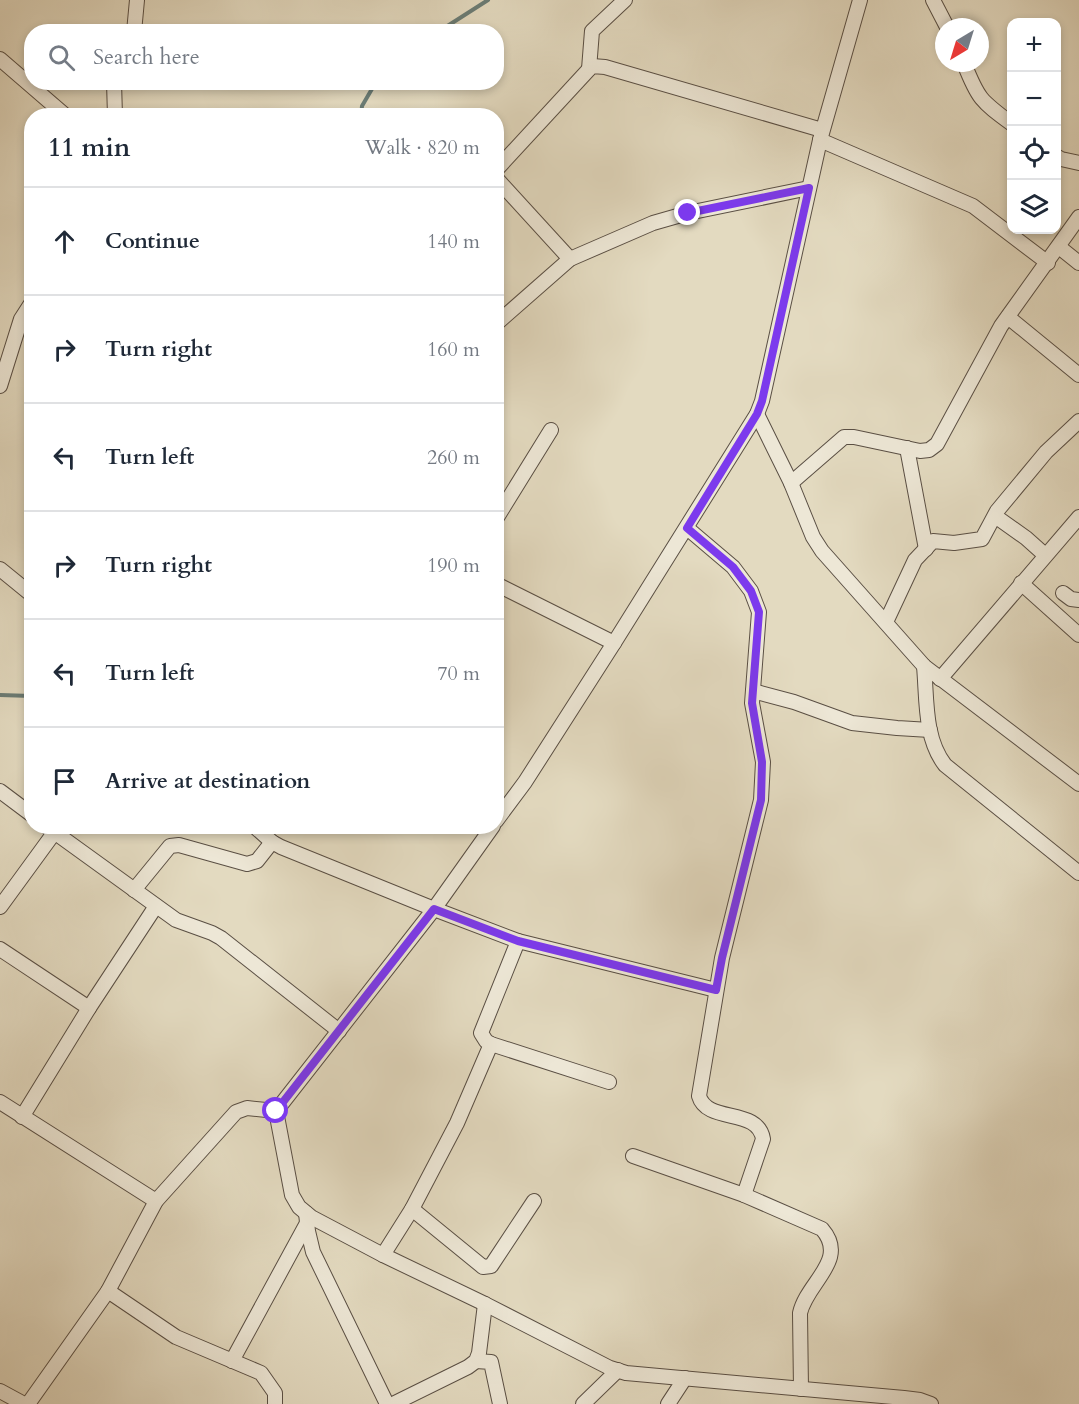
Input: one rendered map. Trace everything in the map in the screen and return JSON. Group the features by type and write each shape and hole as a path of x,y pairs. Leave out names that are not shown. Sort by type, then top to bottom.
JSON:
{"street":[{"path":"135,24 137,0"},
{"path":"589,69 592,31 625,0"},
{"path":"504,810 525,782 614,643 757,414 762,401 821,135 860,0"},
{"path":"933,0 942,18"},
{"path":"0,59 24,80"},
{"path":"504,161 592,66 604,67 821,135 967,203 1048,263"},
{"path":"968,72 976,93 984,104 1007,120"},
{"path":"36,90 57,108"},
{"path":"114,90 115,108"},
{"path":"1061,159 1079,163"},
{"path":"504,187 570,259"},
{"path":"504,317 570,259 653,223 688,213 809,188"},
{"path":"791,483 844,437 854,437 920,451 929,450 937,444 1001,326 1079,217"},
{"path":"1059,247 1079,263"},
{"path":"0,386 24,315"},
{"path":"1008,317 1079,375"},
{"path":"757,414 791,483 813,537 822,551 924,666 1079,784"},
{"path":"886,622 915,560 933,541 954,543 982,539 995,516 1046,452 1079,421"},
{"path":"504,506 551,430"},
{"path":"907,448 926,549"},
{"path":"995,516 1045,555"},
{"path":"940,679 1079,517"},
{"path":"687,528 733,567 751,591 759,612 752,703 762,762 761,800 722,958 699,1096 701,1103 707,1109 752,1122 762,1132 763,1139 744,1195"},
{"path":"0,569 24,588"},
{"path":"1021,583 1079,635"},
{"path":"504,588 614,643"},
{"path":"1063,593 1079,600"},
{"path":"924,666 930,730 936,754 945,765 1079,873"},
{"path":"753,691 794,702 852,723 930,730"},
{"path":"0,790 24,809"},
{"path":"0,907 47,834"},
{"path":"56,834 176,920 221,938 339,1031"},
{"path":"263,834 272,842 518,941 716,990"},
{"path":"387,1404 313,1252 306,1218 292,1195 276,1111 434,909 487,834"},
{"path":"134,890 170,846 178,845 247,864 257,861 272,842"},
{"path":"22,1117 89,1008 156,906"},
{"path":"518,941 481,1033 482,1037 491,1044 609,1082"},
{"path":"0,949 89,1008"},
{"path":"383,1255 412,1209 457,1123 491,1044"},
{"path":"0,1102 156,1201"},
{"path":"0,1391 26,1404 108,1291 156,1201 236,1112 247,1108 276,1111"},
{"path":"633,1156 744,1195 822,1229 829,1237 832,1256 804,1301 800,1313 801,1389"},
{"path":"412,1209 483,1267 488,1267 491,1266 534,1201"},
{"path":"306,1218 618,1370 904,1398 932,1404"},
{"path":"232,1361 306,1218"},
{"path":"108,1291 176,1337 261,1373 269,1382 274,1393 275,1404"},
{"path":"393,1404 476,1361 485,1304"},
{"path":"476,1361 491,1362 500,1404"},
{"path":"583,1404 618,1370"},
{"path":"668,1404 685,1378"}],"waterway":[{"path":"450,24 488,0"},
{"path":"362,108 371,90"},
{"path":"0,695 24,696"}],"route":[{"path":"276,1111 434,909 518,941 716,990 761,800 762,762 752,703 759,612 751,591 733,567 687,528 757,414 762,401 809,188 688,213"}]}
